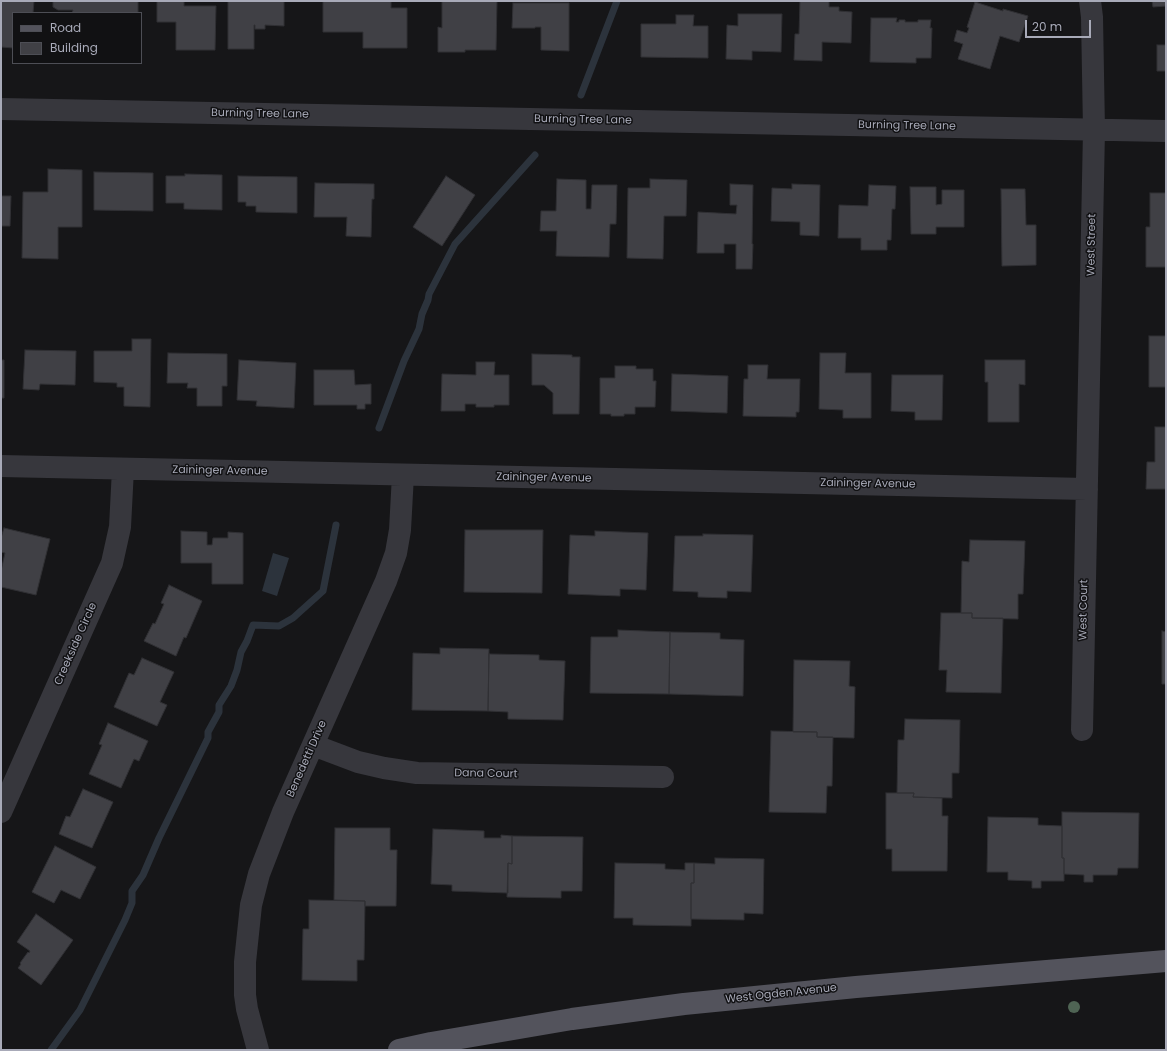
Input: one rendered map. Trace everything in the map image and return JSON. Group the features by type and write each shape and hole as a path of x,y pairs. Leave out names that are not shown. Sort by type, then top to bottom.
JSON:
{"main road":[{"name":"West Ogden Avenue","path":"399,1050 431,1043 572,1019 684,1004 856,987 1166,961"}],"street":[{"name":"West Street","path":"1087,489 1094,130 1092,17 1090,1"},
{"name":"Burning Tree Lane","path":"1,109 1166,131"},
{"name":"Zaininger Avenue","path":"1,466 1087,489"},
{"name":"Creekside Circle","path":"1,812 112,563 120,527 123,469"},
{"name":"Benedetti Drive","path":"258,1050 247,1009 245,995 245,962 251,905 259,874 283,812 386,581 396,553 400,530 403,475"},
{"name":"West Court","path":"1082,730 1087,489"},
{"name":"Dana Court","path":"313,745 358,762 417,773 663,777"}],"shaded area":[{"path":"273,553 289,558 277,596 262,591"}],"building":[{"path":"1,1 34,1 33,12 12,12 12,48 1,47"},
{"path":"53,1 138,1 138,12 72,12 73,10 58,10 53,7"},
{"path":"157,1 184,1 184,6 216,6 215,50 176,50 176,22 157,22"},
{"path":"228,1 284,1 284,26 265,25 265,29 255,29 254,25 254,49 228,49"},
{"path":"323,1 391,1 391,8 407,8 407,48 363,48 363,32 323,32"},
{"path":"442,1 497,1 496,50 438,52 438,27 442,28"},
{"path":"800,1 829,1 829,7 839,7 839,11 852,12 851,43 822,42 822,61 794,60 795,34 799,34"},
{"path":"1152,1 1166,1 1166,6 1153,7"},
{"path":"975,2 1003,11 1003,9 1028,16 1019,42 1000,36 990,69 958,59 963,44 954,41 957,30 967,33 969,28 967,27"},
{"path":"513,3 569,3 569,51 541,50 541,27 512,28"},
{"path":"738,14 782,14 781,52 752,51 752,60 726,59 727,25 738,26"},
{"path":"676,15 694,15 693,26 708,26 708,58 641,57 641,24 676,24"},
{"path":"871,18 897,18 896,22 899,22 899,20 905,20 905,22 918,22 918,20 931,20 931,58 916,58 916,63 870,62"},
{"path":"1157,45 1166,45 1166,71 1157,71"},
{"path":"48,169 82,170 82,227 58,227 58,259 22,258 23,192 48,192"},
{"path":"94,172 153,173 153,211 94,210"},
{"path":"185,174 222,175 222,210 184,209 184,203 166,203 166,176 185,176"},
{"path":"238,176 297,177 297,213 256,212 256,206 246,206 246,202 238,202"},
{"path":"446,176 475,195 442,246 413,227"},
{"path":"557,179 586,180 586,209 591,209 592,185 617,185 616,224 610,224 609,257 556,256 557,231 540,231 541,211 556,211"},
{"path":"650,179 687,180 686,216 664,216 663,259 627,258 628,188 650,188"},
{"path":"315,183 374,184 371,237 346,236 347,217 314,217"},
{"path":"730,184 753,185 752,269 736,269 736,244 724,244 724,253 697,253 698,212 736,214 737,205 730,205"},
{"path":"792,184 820,185 819,236 800,235 800,222 771,221 772,188 792,189"},
{"path":"869,185 896,186 895,209 892,209 891,240 887,240 887,250 861,250 861,238 838,238 839,205 868,206"},
{"path":"910,187 936,187 936,205 942,204 942,190 964,190 964,227 936,227 936,234 911,234"},
{"path":"1001,189 1025,189 1026,225 1036,225 1036,265 1002,266"},
{"path":"1150,193 1166,193 1166,267 1146,267 1146,227 1150,227"},
{"path":"1,196 11,196 10,226 1,226"},
{"path":"1149,336 1166,336 1166,387 1149,387"},
{"path":"132,339 151,339 150,407 124,406 124,387 117,387 117,383 94,382 94,351 132,351"},
{"path":"25,350 76,351 75,385 40,384 39,390 23,389"},
{"path":"168,353 227,354 227,386 222,386 222,406 197,406 197,388 187,388 188,383 167,383"},
{"path":"820,353 846,353 845,373 871,373 871,418 843,418 843,410 819,409"},
{"path":"532,354 572,355 572,357 580,357 579,414 553,414 553,393 544,385 532,385"},
{"path":"1,360 4,360 4,398 1,398"},
{"path":"239,360 296,363 294,408 256,406 257,401 237,400"},
{"path":"985,360 1025,360 1025,385 1019,384 1019,422 988,422 988,382 985,382"},
{"path":"476,362 495,362 494,375 509,375 509,405 476,407 476,404 465,404 465,411 441,411 442,374 476,375"},
{"path":"748,365 768,365 767,379 800,379 799,412 796,412 796,417 743,416 744,379 748,379"},
{"path":"615,366 636,366 636,369 653,369 653,381 656,381 655,407 635,407 635,414 624,414 624,416 600,414 600,378 615,378"},
{"path":"314,370 354,370 355,385 371,384 371,404 365,404 365,409 357,409 357,405 314,405"},
{"path":"672,374 728,376 727,413 671,411"},
{"path":"892,375 943,375 942,420 915,420 915,412 891,411"},
{"path":"1155,427 1166,427 1166,489 1146,489 1147,462 1155,462"},
{"path":"4,528 50,539 36,595 1,587 1,571 5,553 1,552 1,538"},
{"path":"465,530 543,530 542,593 464,592"},
{"path":"181,531 207,532 207,545 212,545 213,538 228,538 228,532 243,533 243,584 212,584 212,563 181,563"},
{"path":"595,531 648,533 646,590 620,589 620,596 568,594 570,535 595,536"},
{"path":"703,534 753,535 751,592 727,591 727,598 698,597 698,592 673,591 675,536 703,536"},
{"path":"970,540 1025,541 1023,594 1018,594 1018,619 972,618 972,613 961,613 962,561 969,562"},
{"path":"169,585 202,601 186,638 184,637 176,656 144,641 153,623 155,624 164,604 161,603"},
{"path":"941,613 972,613 972,618 1003,618 1001,693 946,692 947,670 939,670"},
{"path":"618,630 670,632 669,694 590,693 591,637 618,637"},
{"path":"1162,631 1166,632 1166,684 1162,684"},
{"path":"670,632 720,633 720,639 744,640 743,696 669,694"},
{"path":"440,648 489,649 488,711 412,710 413,653 440,654"},
{"path":"489,654 539,655 539,660 565,661 563,720 508,719 508,712 488,711"},
{"path":"142,658 174,672 160,702 167,705 157,726 114,707 129,673 134,675"},
{"path":"794,660 850,661 849,686 855,687 854,738 817,737 817,732 793,732"},
{"path":"905,719 960,720 959,773 952,773 952,798 913,797 914,793 897,793 898,740 904,740"},
{"path":"108,723 148,741 139,761 134,759 121,788 89,774 102,745 99,744"},
{"path":"771,731 817,732 817,737 833,737 832,786 827,786 826,813 769,812"},
{"path":"83,789 113,802 92,848 59,834 66,816 70,817"},
{"path":"886,793 914,793 913,797 942,798 942,816 948,816 947,871 892,871 892,849 886,849"},
{"path":"1062,812 1139,813 1138,868 1118,868 1117,875 1093,875 1093,882 1084,882 1084,875 1064,874 1064,858 1062,858"},
{"path":"988,817 1038,818 1038,825 1062,826 1064,881 1041,881 1041,888 1032,888 1032,881 1008,880 1008,872 987,872"},
{"path":"335,828 390,828 390,850 397,850 396,906 365,906 365,901 334,900"},
{"path":"433,829 484,831 484,838 501,838 501,835 512,836 512,864 508,863 508,893 452,891 452,885 431,884"},
{"path":"512,836 583,837 582,891 561,891 561,898 507,897 508,863 512,864"},
{"path":"55,846 96,867 80,899 61,890 54,903 32,892"},
{"path":"715,858 764,859 763,914 744,913 744,920 691,919 691,883 694,883 694,863 715,864"},
{"path":"615,863 665,864 665,869 685,870 685,863 694,863 694,883 691,883 691,926 633,925 633,918 614,918"},
{"path":"309,900 365,901 364,960 357,960 357,981 302,980 303,929 309,929"},
{"path":"36,914 73,940 41,985 18,968 21,964 20,963 30,951 17,942"}],"waterway":[{"path":"581,95 617,1"},
{"path":"379,428 404,361 419,329 422,314 429,294 455,244 535,155"},
{"path":"51,1050 80,1010 125,920 132,903 132,891 143,875 159,838 208,738 208,732 219,712 219,705 231,686 237,670 241,652 253,625 279,626 293,618 323,591 336,525"}]}
